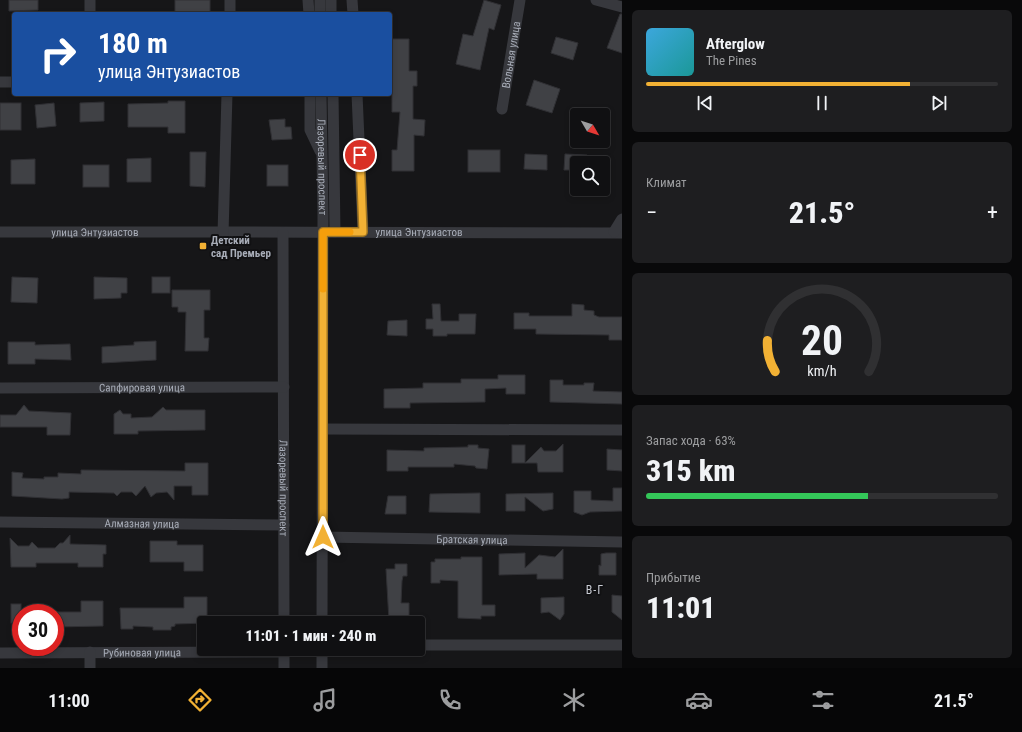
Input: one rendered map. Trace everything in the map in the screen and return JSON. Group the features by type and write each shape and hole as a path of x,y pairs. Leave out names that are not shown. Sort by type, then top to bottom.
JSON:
{"street":[{"path":"90,0 90,12"},
{"path":"230,0 230,12"},
{"path":"308,0 309,12"},
{"path":"320,0 320,12"},
{"path":"331,0 331,12"},
{"path":"352,0 353,12"},
{"name":"Вольная улица","path":"502,109 520,0"},
{"path":"596,0 622,7"},
{"path":"0,82 12,82"},
{"path":"222,234 227,96"},
{"path":"310,96 310,130 322,155"},
{"name":"Лазоревый проспект","path":"321,96 323,232 322,616"},
{"name":"Лазоревый проспект","path":"333,96 335,232"},
{"path":"357,96 363,232"},
{"path":"618,233 622,219"},
{"name":"улица Энтузиастов","path":"0,232 222,234 323,232 618,233"},
{"name":"Лазоревый проспект","path":"283,233 284,616"},
{"name":"Сапфировая улица","path":"0,388 284,387"},
{"path":"323,429 622,430"},
{"name":"Алмазная улица","path":"0,522 284,525"},
{"name":"Братская улица","path":"323,537 622,542"},
{"path":"425,645 622,645"},
{"name":"Рубиновая улица","path":"0,653 197,651"},
{"path":"90,652 90,668"},
{"path":"284,656 284,668"},
{"path":"322,656 322,668"}],"building":[{"path":"9,0 38,0 38,10 9,11"},
{"path":"175,0 210,0 210,12 175,12"},
{"path":"484,0 501,5 494,30 489,28 480,70 456,64 463,34 473,36"},
{"path":"620,14 622,14 622,53 607,48"},
{"path":"556,37 578,43 573,60 551,53"},
{"path":"392,39 409,39 409,71 417,71 417,86 413,86 413,119 425,120 424,136 414,135 414,171 392,171 392,150 397,150 400,112 392,112"},
{"path":"534,80 560,89 552,113 526,105"},
{"path":"168,101 185,101 185,133 168,133 168,127 128,127 128,104 168,103"},
{"path":"104,102 104,121 80,122 80,103"},
{"path":"0,103 21,103 21,130 0,130"},
{"path":"54,103 56,126 37,128 35,105"},
{"path":"285,119 285,127 291,127 292,139 272,140 269,120"},
{"path":"468,150 500,150 500,172 468,172"},
{"path":"190,152 206,152 205,187 190,186"},
{"path":"525,154 547,155 547,170 524,169"},
{"path":"565,154 587,155 570,156 570,170 564,170"},
{"path":"151,158 151,182 127,182 127,159"},
{"path":"35,159 35,184 11,184 11,160"},
{"path":"83,165 109,165 109,187 83,187"},
{"path":"267,165 288,165 288,186 267,186"},
{"path":"12,277 38,278 37,303 11,302"},
{"path":"94,277 127,278 127,293 121,293 121,298 94,299"},
{"path":"152,277 170,277 170,293 152,293"},
{"path":"172,290 210,290 210,310 204,310 204,338 209,338 208,351 185,351 186,312 178,312 178,307 172,307"},
{"path":"432,304 440,304 441,321 459,321 459,314 476,314 475,334 447,334 447,336 433,336 433,329 426,329 426,319 433,319"},
{"path":"572,304 584,305 584,310 594,311 594,315 599,317 622,317 622,340 609,340 609,335 536,334 536,329 514,329 514,313 529,313 529,316 572,316"},
{"path":"407,320 407,336 387,335 388,321"},
{"path":"156,341 156,360 102,363 102,347 134,345 134,342"},
{"path":"8,342 35,342 35,345 70,344 71,360 35,359 35,364 8,364"},
{"path":"498,375 525,375 525,394 506,394 506,388 485,389 485,402 410,403 410,408 384,408 384,389 423,388 423,383 461,383 461,379 498,379"},
{"path":"550,380 563,380 563,385 584,385 584,383 594,383 593,391 622,392 622,404 550,402"},
{"path":"24,405 29,411 71,413 70,435 47,435 47,427 0,427 0,415 16,415"},
{"path":"163,407 166,410 205,410 205,430 138,431 138,434 114,434 114,414 120,410 123,414 131,414 131,418 152,417"},
{"path":"563,444 563,472 538,472 537,463 525,463 541,447 544,451 556,451"},
{"path":"468,445 478,445 478,448 489,449 487,469 454,464 454,467 408,467 408,471 387,471 387,450 424,451 424,448 468,447"},
{"path":"512,445 525,445 525,463 512,463"},
{"path":"607,449 622,450 622,471 607,470"},
{"path":"185,463 208,463 208,495 192,495 192,486 174,486 174,500 167,492 156,493 151,497 145,486 136,496 132,492 121,492 117,496 114,493 69,492 69,498 62,499 12,496 12,472 23,473 22,478 44,479 44,477 58,477 58,473 81,474 81,470 185,471"},
{"path":"613,488 622,488 622,511 590,512 582,515 574,512 574,491 591,491 591,500 613,501"},
{"path":"480,493 480,513 429,512 430,494"},
{"path":"553,493 553,509 543,511 525,497 525,511 506,511 506,494"},
{"path":"388,496 406,496 406,514 385,514"},
{"path":"70,535 70,544 106,545 106,554 103,554 103,567 78,567 78,563 36,563 36,567 11,567 10,538 18,546 29,546 32,542 38,548 55,548 60,543 63,543"},
{"path":"150,541 177,541 177,545 203,545 203,571 184,571 184,562 150,562"},
{"path":"563,549 563,579 537,579 537,574 499,575 499,554 525,553 525,568 539,555 555,557"},
{"path":"616,553 616,575 599,575 601,554"},
{"path":"461,557 482,557 482,605 495,605 495,616 481,616 481,619 458,618 458,581 440,580 440,583 431,583 431,562 435,562 435,559 461,559"},
{"path":"395,564 407,564 407,576 403,576 402,581 401,603 409,603 409,616 389,616 386,569 395,569"},
{"path":"612,595 622,596 622,620 612,612"},
{"path":"184,597 207,597 207,616 197,616 197,623 175,624 175,626 171,627 171,630 153,630 153,627 133,626 133,629 121,629 120,608 184,608"},
{"path":"564,597 564,614 560,620 549,612 541,613 541,598"},
{"path":"81,601 103,601 103,626 64,627 64,612 81,612"},
{"path":"11,604 12,604 12,623"}],"slow traffic":[{"path":"323,289 323,232 350,232"}],"place":[{"name":"Детский сад Премьер","path":"203,246"}],"district":[{"name":"В-Г","path":"595,590"}],"route":[{"path":"323,537 323,232 363,232 360,155"}]}
